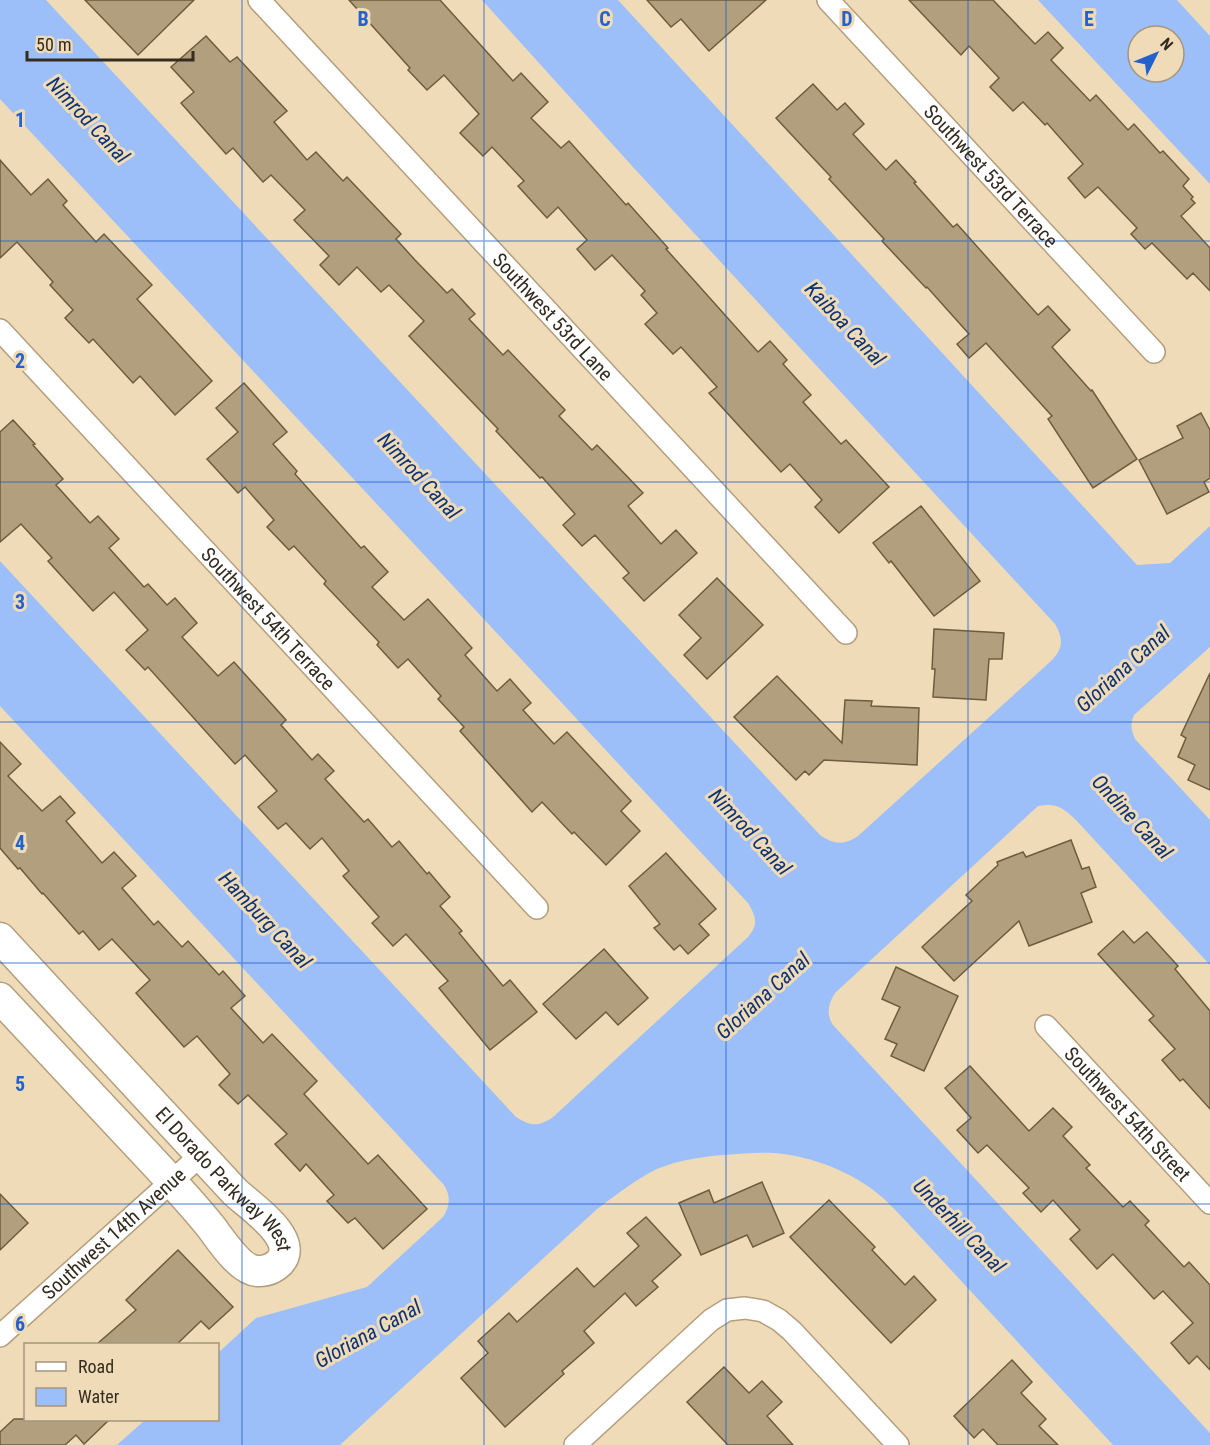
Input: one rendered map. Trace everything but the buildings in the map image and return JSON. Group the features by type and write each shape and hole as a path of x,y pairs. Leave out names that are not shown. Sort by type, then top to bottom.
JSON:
{"street":[{"name":"Southwest 53rd Lane","path":"259,0 846,633"},
{"name":"Southwest 53rd Terrace","path":"828,0 1154,352"},
{"name":"Southwest 54th Terrace","path":"0,330 537,908"},
{"name":"El Dorado Parkway West","path":"0,938 236,1192 273,1226 281,1236 285,1249 284,1256 279,1263 272,1268 259,1271 252,1271 241,1264 203,1217 0,998"},
{"name":"Southwest 54th Street","path":"1046,1026 1210,1203"},
{"name":"Southwest 14th Avenue","path":"0,1336 201,1155"},
{"path":"575,1445 711,1320 727,1310 745,1308 763,1311 792,1331 898,1445"}],"water":[{"path":"0,0 46,0 820,835 829,840 839,843 858,836 1050,662 1060,649 1061,639 1058,629 482,0 618,0 1137,565 1170,563 1210,526 1210,647 1134,715 1132,727 1135,739 1210,820 1210,965 1075,819 1058,807 1044,805 1038,806 835,993 829,1005 829,1013 833,1025 1210,1433 1210,1445 1113,1445 882,1197 858,1180 831,1167 788,1155 761,1153 695,1158 658,1169 628,1186 596,1210 340,1445 117,1445 144,1421 219,1421 219,1352 256,1318 367,1287 443,1217 449,1197 444,1185 0,706 0,561 516,1117 526,1122 538,1124 552,1118 748,937 754,928 755,920 748,903 0,99"},
{"path":"1038,0 1177,0 1210,36 1210,184"}],"water label":[{"name":"Nimrod Canal","path":"88,120"},
{"name":"Kaiboa Canal","path":"845,324"},
{"name":"Nimrod Canal","path":"419,476"},
{"name":"Gloriana Canal","path":"1123,669"},
{"name":"Ondine Canal","path":"1132,817"},
{"name":"Nimrod Canal","path":"750,832"},
{"name":"Hamburg Canal","path":"265,920"},
{"name":"Gloriana Canal","path":"763,996"},
{"name":"Underhill Canal","path":"959,1226"},
{"name":"Gloriana Canal","path":"368,1334"}]}
